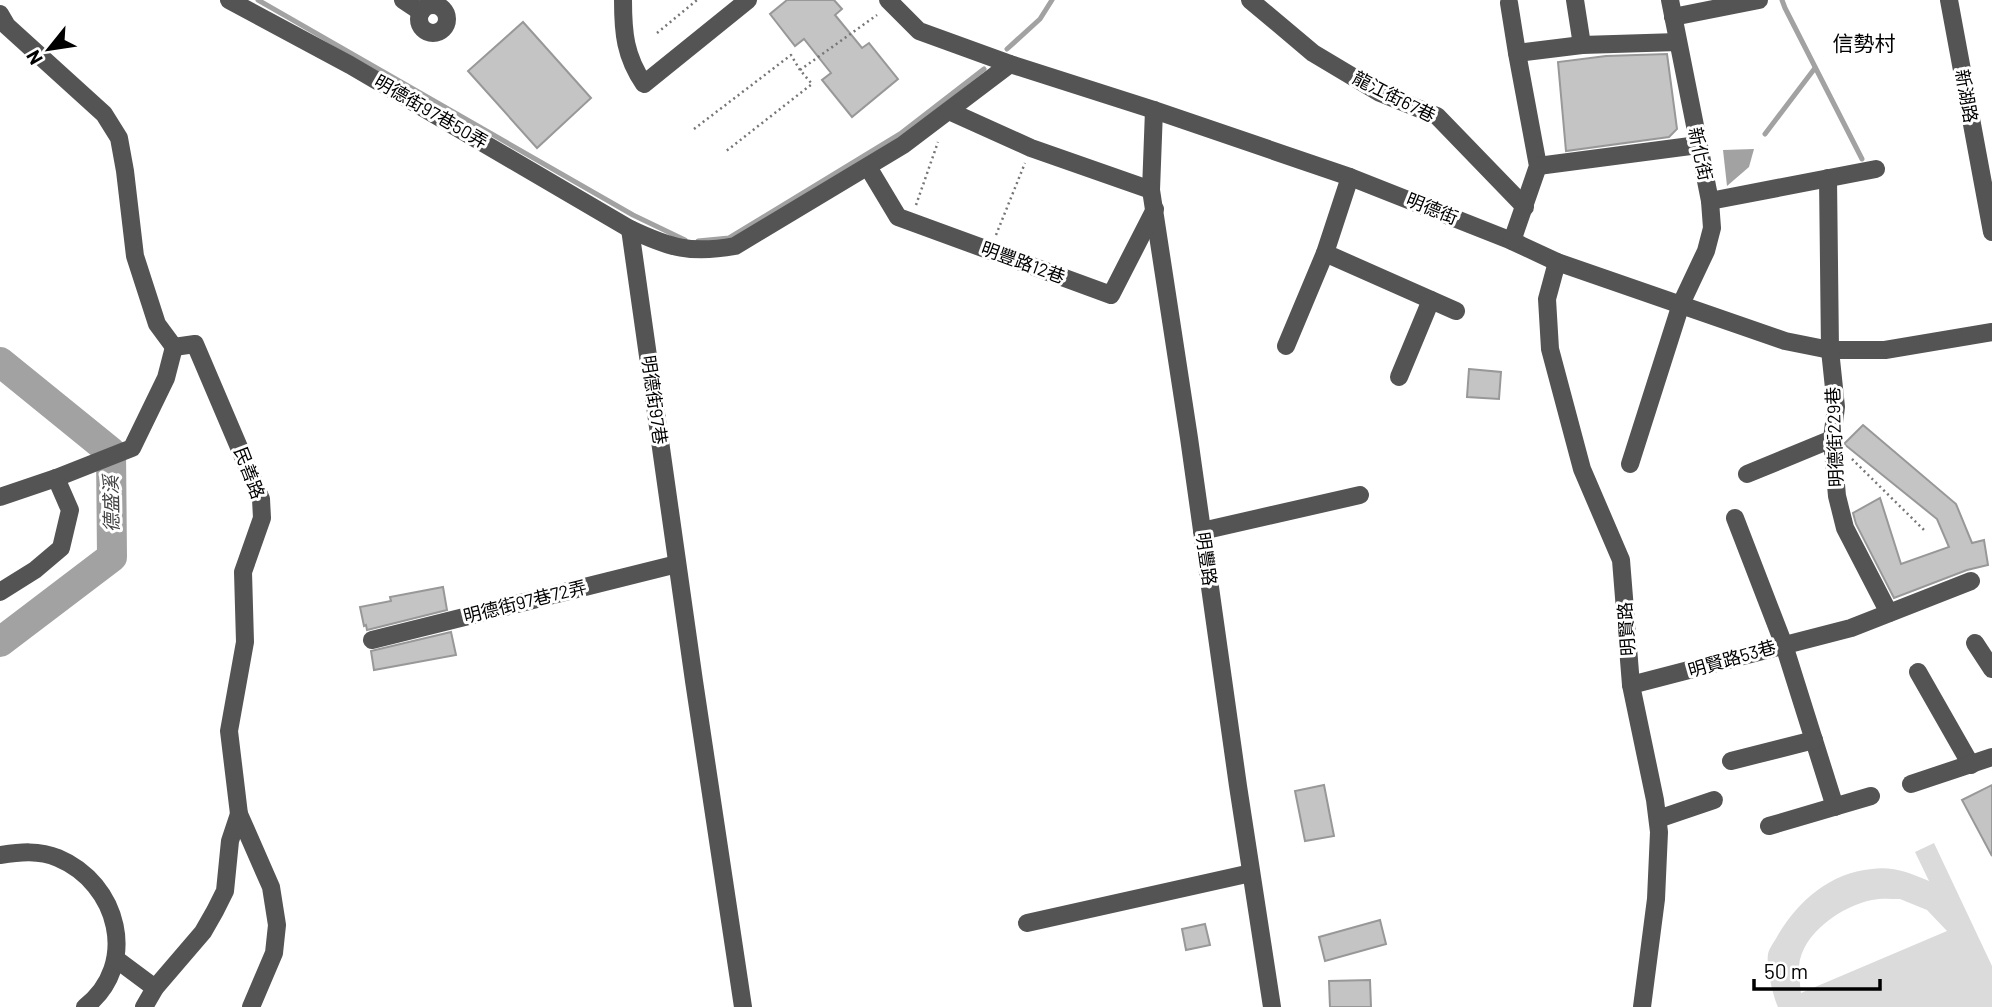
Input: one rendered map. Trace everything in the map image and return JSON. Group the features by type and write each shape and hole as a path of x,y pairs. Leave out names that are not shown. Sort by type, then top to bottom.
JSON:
{"street":[{"name":"明德街97巷50弄","path":"229,0 350,65 630,229"},
{"path":"403,0 423,7"},
{"path":"623,0 623,31 633,68 644,83 748,0"},
{"name":"龍江街67巷","path":"1250,0 1313,53 1380,93 1437,116 1525,207"},
{"path":"1575,0 1582,45"},
{"path":"1671,8 1759,0"},
{"name":"新湖路","path":"1949,0 1992,232"},
{"name":"明德街","path":"890,2 919,31 1350,177 1512,241 1557,262 1785,341 1830,350 1885,350 1992,332"},
{"path":"1509,3 1538,166 1512,241"},
{"name":"新化街","path":"1630,464 1681,304 1706,251 1712,228 1710,201 1671,8"},
{"path":"0,14 7,26 104,114 119,138 135,256 158,324 174,347 166,378 132,448 0,497"},
{"path":"1517,53 1582,45 1678,42"},
{"path":"630,229 659,243 687,250 709,251 735,246 903,145 1010,64"},
{"name":"明豐路","path":"1154,110 1152,190 1272,1007"},
{"path":"949,111 1031,148 1152,190"},
{"path":"1538,166 1698,145"},
{"name":"明豐路12巷","path":"868,167 898,217 1111,295 1155,209"},
{"path":"1710,201 1876,169"},
{"path":"1286,346 1325,253 1350,177"},
{"name":"明德街229巷","path":"1828,178 1830,350 1836,407 1832,439 1837,496 1845,528 1889,613"},
{"name":"明德街97巷","path":"630,229 743,1007"},
{"path":"1325,253 1456,311"},
{"name":"明賢路","path":"1557,262 1548,299 1550,349 1582,469 1622,561 1631,685 1660,832 1656,899 1642,1007"},
{"path":"1399,377 1432,300"},
{"name":"民善路","path":"174,347 195,344 261,499 262,518 243,572 245,642 229,731 239,814 271,887 277,925 274,953 251,1007"},
{"path":"1747,474 1832,439"},
{"path":"0,592 35,570 61,548 70,510 56,478"},
{"path":"1202,531 1360,495"},
{"name":"明賢路53巷","path":"1631,685 1784,645 1735,518"},
{"name":"明德街97巷72弄","path":"372,640 677,564"},
{"path":"1835,807 1784,645 1850,628 1971,581"},
{"path":"1975,643 1992,669"},
{"path":"1918,672 1971,765"},
{"path":"1731,761 1814,740"},
{"path":"1911,784 1992,757"},
{"path":"1769,826 1871,796"},
{"path":"1658,819 1714,800"},
{"path":"144,1007 155,988 203,932 215,912 225,891 230,841 239,814"},
{"path":"0,855 30,851 58,858 83,874 108,902 117,930 116,959 106,984 85,1007"},
{"path":"1027,923 1251,873"},
{"path":"116,959 155,988"}],"path":[{"path":"657,33 697,0"},
{"path":"800,70 890,2"},
{"path":"694,129 791,55 812,84 725,152"},
{"path":"910,221 949,111"},
{"path":"991,251 1031,148"},
{"path":"1832,439 1924,530"}],"shaded area":[{"path":"1754,149 1749,167 1727,186 1723,150"},
{"path":"1934,843 1992,966 1992,1007 1778,1007 1770,981 1768,954 1796,910 1829,882 1857,872 1880,868 1894,869 1929,881 1915,852","holes":["1882,899 1900,899 1927,910 1947,931 1801,993 1799,966 1807,943 1825,923 1837,915 1860,903"]}],"building":[{"path":"787,0 834,0 842,9 835,15 862,48 869,43 898,79 852,117 822,80 831,73 804,39 795,46 770,14"},
{"path":"523,22 591,98 537,148 468,71"},
{"path":"1667,54 1677,129 1669,137 1566,151 1558,62 1606,56"},
{"path":"1469,369 1501,372 1499,399 1467,397"},
{"path":"1863,425 1956,504 1972,543 1984,540 1988,565 1967,570 1894,598 1853,513 1880,498 1901,564 1949,547 1937,519 1844,444"},
{"path":"443,587 447,610 367,630 366,625 364,626 360,607 391,601 390,597"},
{"path":"451,632 456,655 374,670 371,651"},
{"path":"1324,785 1334,836 1305,841 1295,791"},
{"path":"1992,785 1992,856 1962,800"},
{"path":"1380,920 1386,944 1325,961 1319,937"},
{"path":"1205,924 1210,945 1186,950 1182,929"},
{"path":"1370,980 1371,1007 1330,1007 1329,981"}],"waterway":[{"path":"258,0 633,215 685,240"},
{"path":"1007,49 1040,19 1052,0"},
{"path":"1782,0 1862,159"},
{"path":"1765,134 1815,68"},
{"path":"698,241 729,238 900,134 984,69"},
{"name":"德盛溪","path":"0,362 111,452 112,557 0,642"}],"district":[{"name":"信勢村","path":"1864,44"}]}
